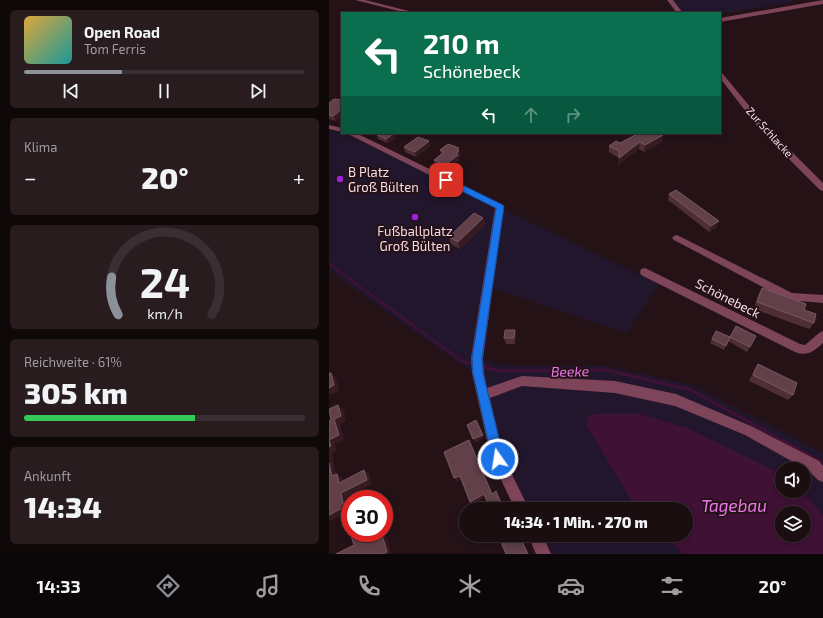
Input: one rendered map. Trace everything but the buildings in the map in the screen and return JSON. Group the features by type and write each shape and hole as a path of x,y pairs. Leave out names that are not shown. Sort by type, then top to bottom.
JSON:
{"street":[{"path":"359,0 410,12"},
{"path":"670,0 679,12"},
{"path":"795,0 803,5"},
{"path":"721,20 823,2"},
{"name":"Zur Schlacke","path":"721,75 763,128 823,188"},
{"path":"329,127 341,130"},
{"path":"352,134 500,207 477,358 478,373 498,459 519,502"},
{"path":"677,238 791,297 823,299"},
{"name":"Schönebeck","path":"645,272 799,350 807,350 823,336"},
{"path":"483,395 522,381 615,387 676,400 749,431 814,466 823,476"},
{"path":"538,542 544,554"}],"shaded area":[{"path":"671,0 792,0 795,2 721,14 721,12 680,12"},
{"path":"329,130 346,134 659,284 627,333 492,288 485,360 502,365 606,366 692,385 823,453 823,515 808,498 811,498 811,462 775,462 775,471 688,428 640,414 593,414 587,418 587,426 632,502 526,502 504,457 483,380 329,271"},
{"path":"547,542 671,542 683,554 553,554"}],"water":[{"name":"Tagebau","path":"593,414 640,414 688,428 775,471 775,498 808,498 823,515 823,554 683,554 671,542 693,542 693,502 632,502 587,426 587,418"}],"waterway":[{"name":"Beeke","path":"329,264 462,361"},
{"name":"Beeke","path":"461,360 474,364"},
{"name":"Beeke","path":"481,366 500,371 606,370 691,390 823,463"}],"place":[{"name":"B Platz Groß Bülten","path":"340,179"},
{"name":"Fußballplatz Groß Bülten","path":"415,217"}],"route":[{"path":"446,180 500,207 477,358 478,373 498,459"}]}
